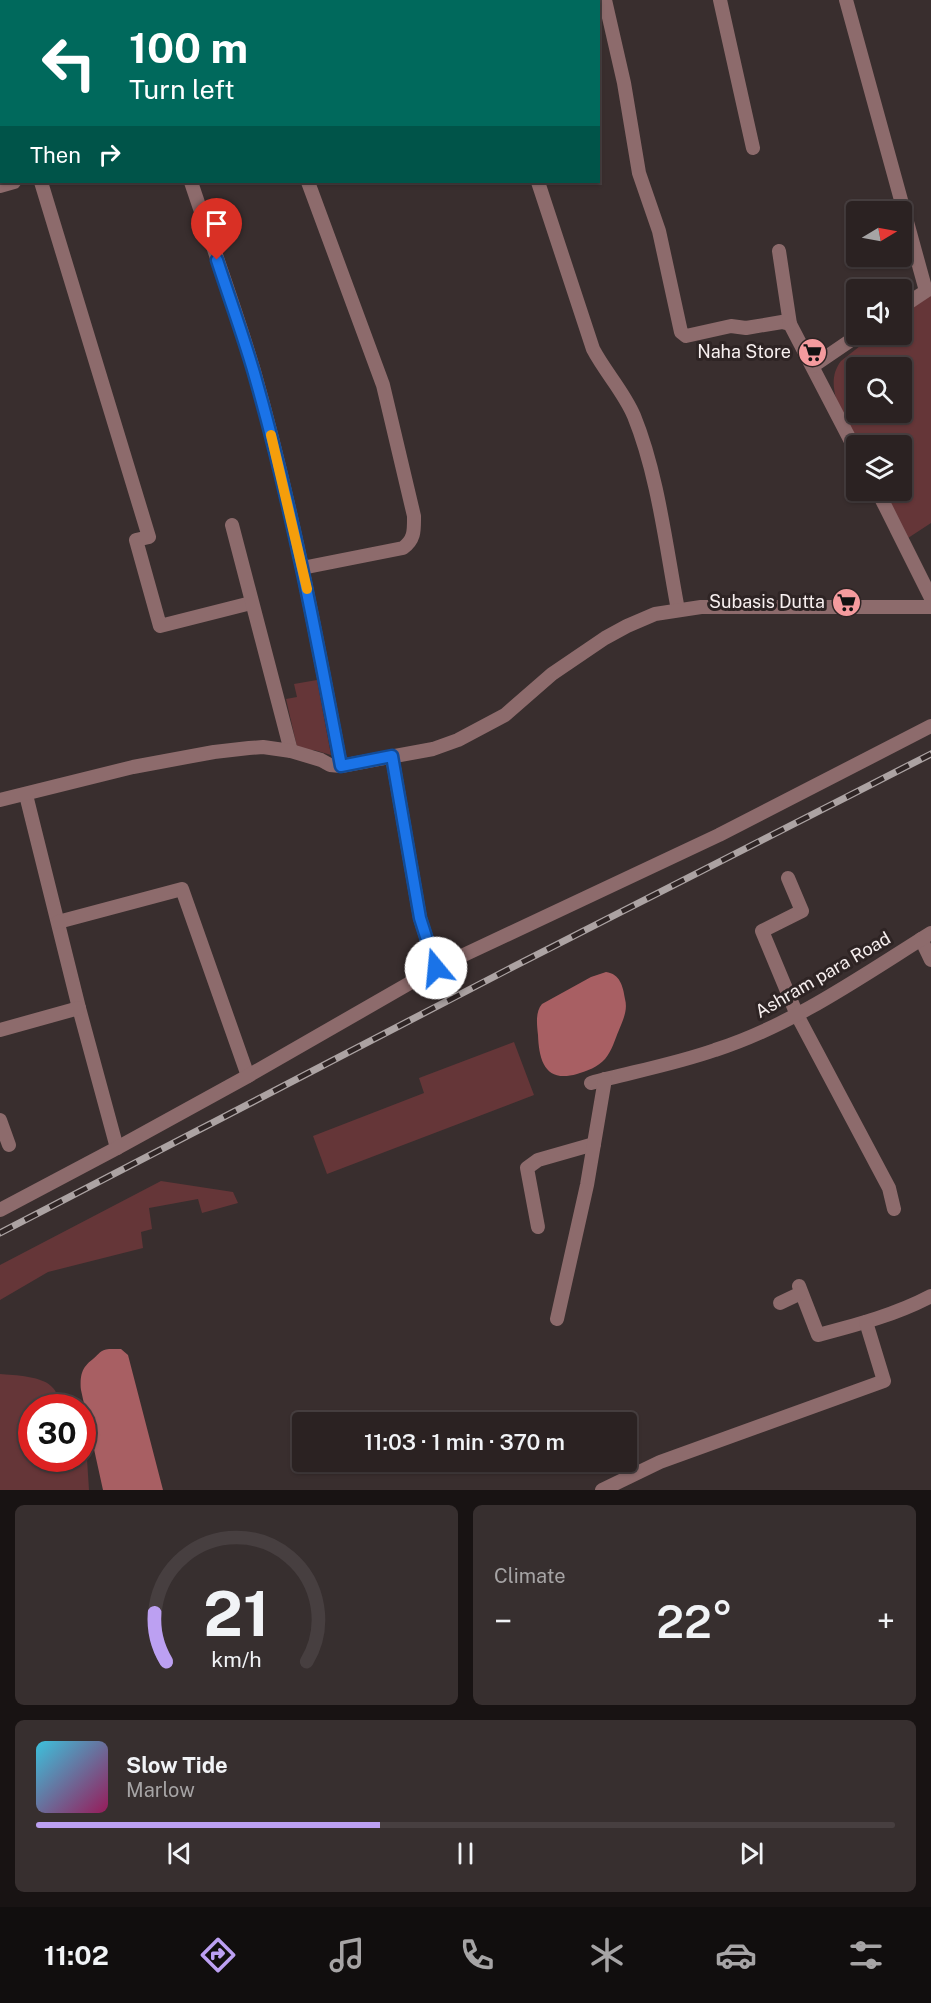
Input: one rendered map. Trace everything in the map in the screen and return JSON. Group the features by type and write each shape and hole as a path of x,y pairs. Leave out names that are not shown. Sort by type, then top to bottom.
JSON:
{"street":[{"path":"605,0 624,83 639,173 659,231 681,332 686,336 731,326 746,328 782,322 790,324"},
{"path":"720,0 753,148"},
{"path":"846,0 929,289 912,300"},
{"path":"41,183 149,537 136,540 160,626 251,603"},
{"path":"191,183 254,371 302,568 341,766"},
{"path":"302,568 403,548 411,543 414,533 414,516 383,385 308,183"},
{"path":"538,183 593,349 633,414 636,423 653,482 678,610"},
{"path":"778,251 790,324 848,435"},
{"path":"813,366 846,344"},
{"path":"882,501 931,598"},
{"path":"232,525 291,751"},
{"path":"0,800 133,767 214,752 263,747 291,751 330,765 341,766 433,749 458,740 505,715 552,674 604,638 655,614 701,607 931,607"},
{"path":"0,1209 248,1076 436,968 719,835 931,726"},
{"path":"392,756 420,918 436,968"},
{"path":"26,795 79,1008 117,1148"},
{"path":"788,878 802,911 762,932 797,1014 889,1188 894,1209"},
{"path":"58,922 182,889 248,1076"},
{"path":"926,936 931,960"},
{"name":"Ashram para Road","path":"594,1144 598,1081 716,1050 797,1014 926,936"},
{"path":"0,1030 79,1008"},
{"path":"0,1120 9,1145"},
{"path":"538,1227 527,1168 538,1160 594,1144 557,1319"},
{"path":"780,1303 800,1289 818,1335 866,1322 931,1296"},
{"path":"602,1490 660,1461 884,1381 866,1322"}],"shaded area":[{"path":"931,291 931,523 908,538 887,501 912,501 912,435 854,435 847,423 912,423 912,357 846,357 861,345 912,345 912,306"},
{"path":"846,357 846,421 838,404 834,382 841,361"},
{"path":"317,680 331,755 314,750 298,751 286,699 297,697 294,684"},
{"path":"606,972 615,975 620,981 626,1003 623,1019 610,1052 599,1064 585,1072 566,1076 551,1073 546,1068 540,1054 537,1015 540,1007 591,977"},
{"path":"514,1042 534,1095 327,1174 313,1136 424,1093 419,1078"},
{"path":"161,1181 233,1192 238,1203 202,1213 198,1199 149,1208 152,1229 141,1232 143,1248 48,1272 0,1300 0,1265"},
{"path":"121,1349 128,1355 163,1490 103,1490 96,1458 96,1394 82,1394 81,1381 86,1366 104,1350"},
{"path":"0,1374 43,1381 49,1384 57,1394 18,1394 18,1472 88,1472 89,1490 0,1490"}],"railway":[{"path":"0,1233 507,970 931,754"}],"slow traffic":[{"path":"271,435 307,589"}],"place":[{"name":"Naha Store","path":"812,352"},
{"name":"Subasis Dutta","path":"846,602"}],"route":[{"path":"217,260 254,371 270,432 309,599 341,766 392,756 420,918 436,968"}]}
